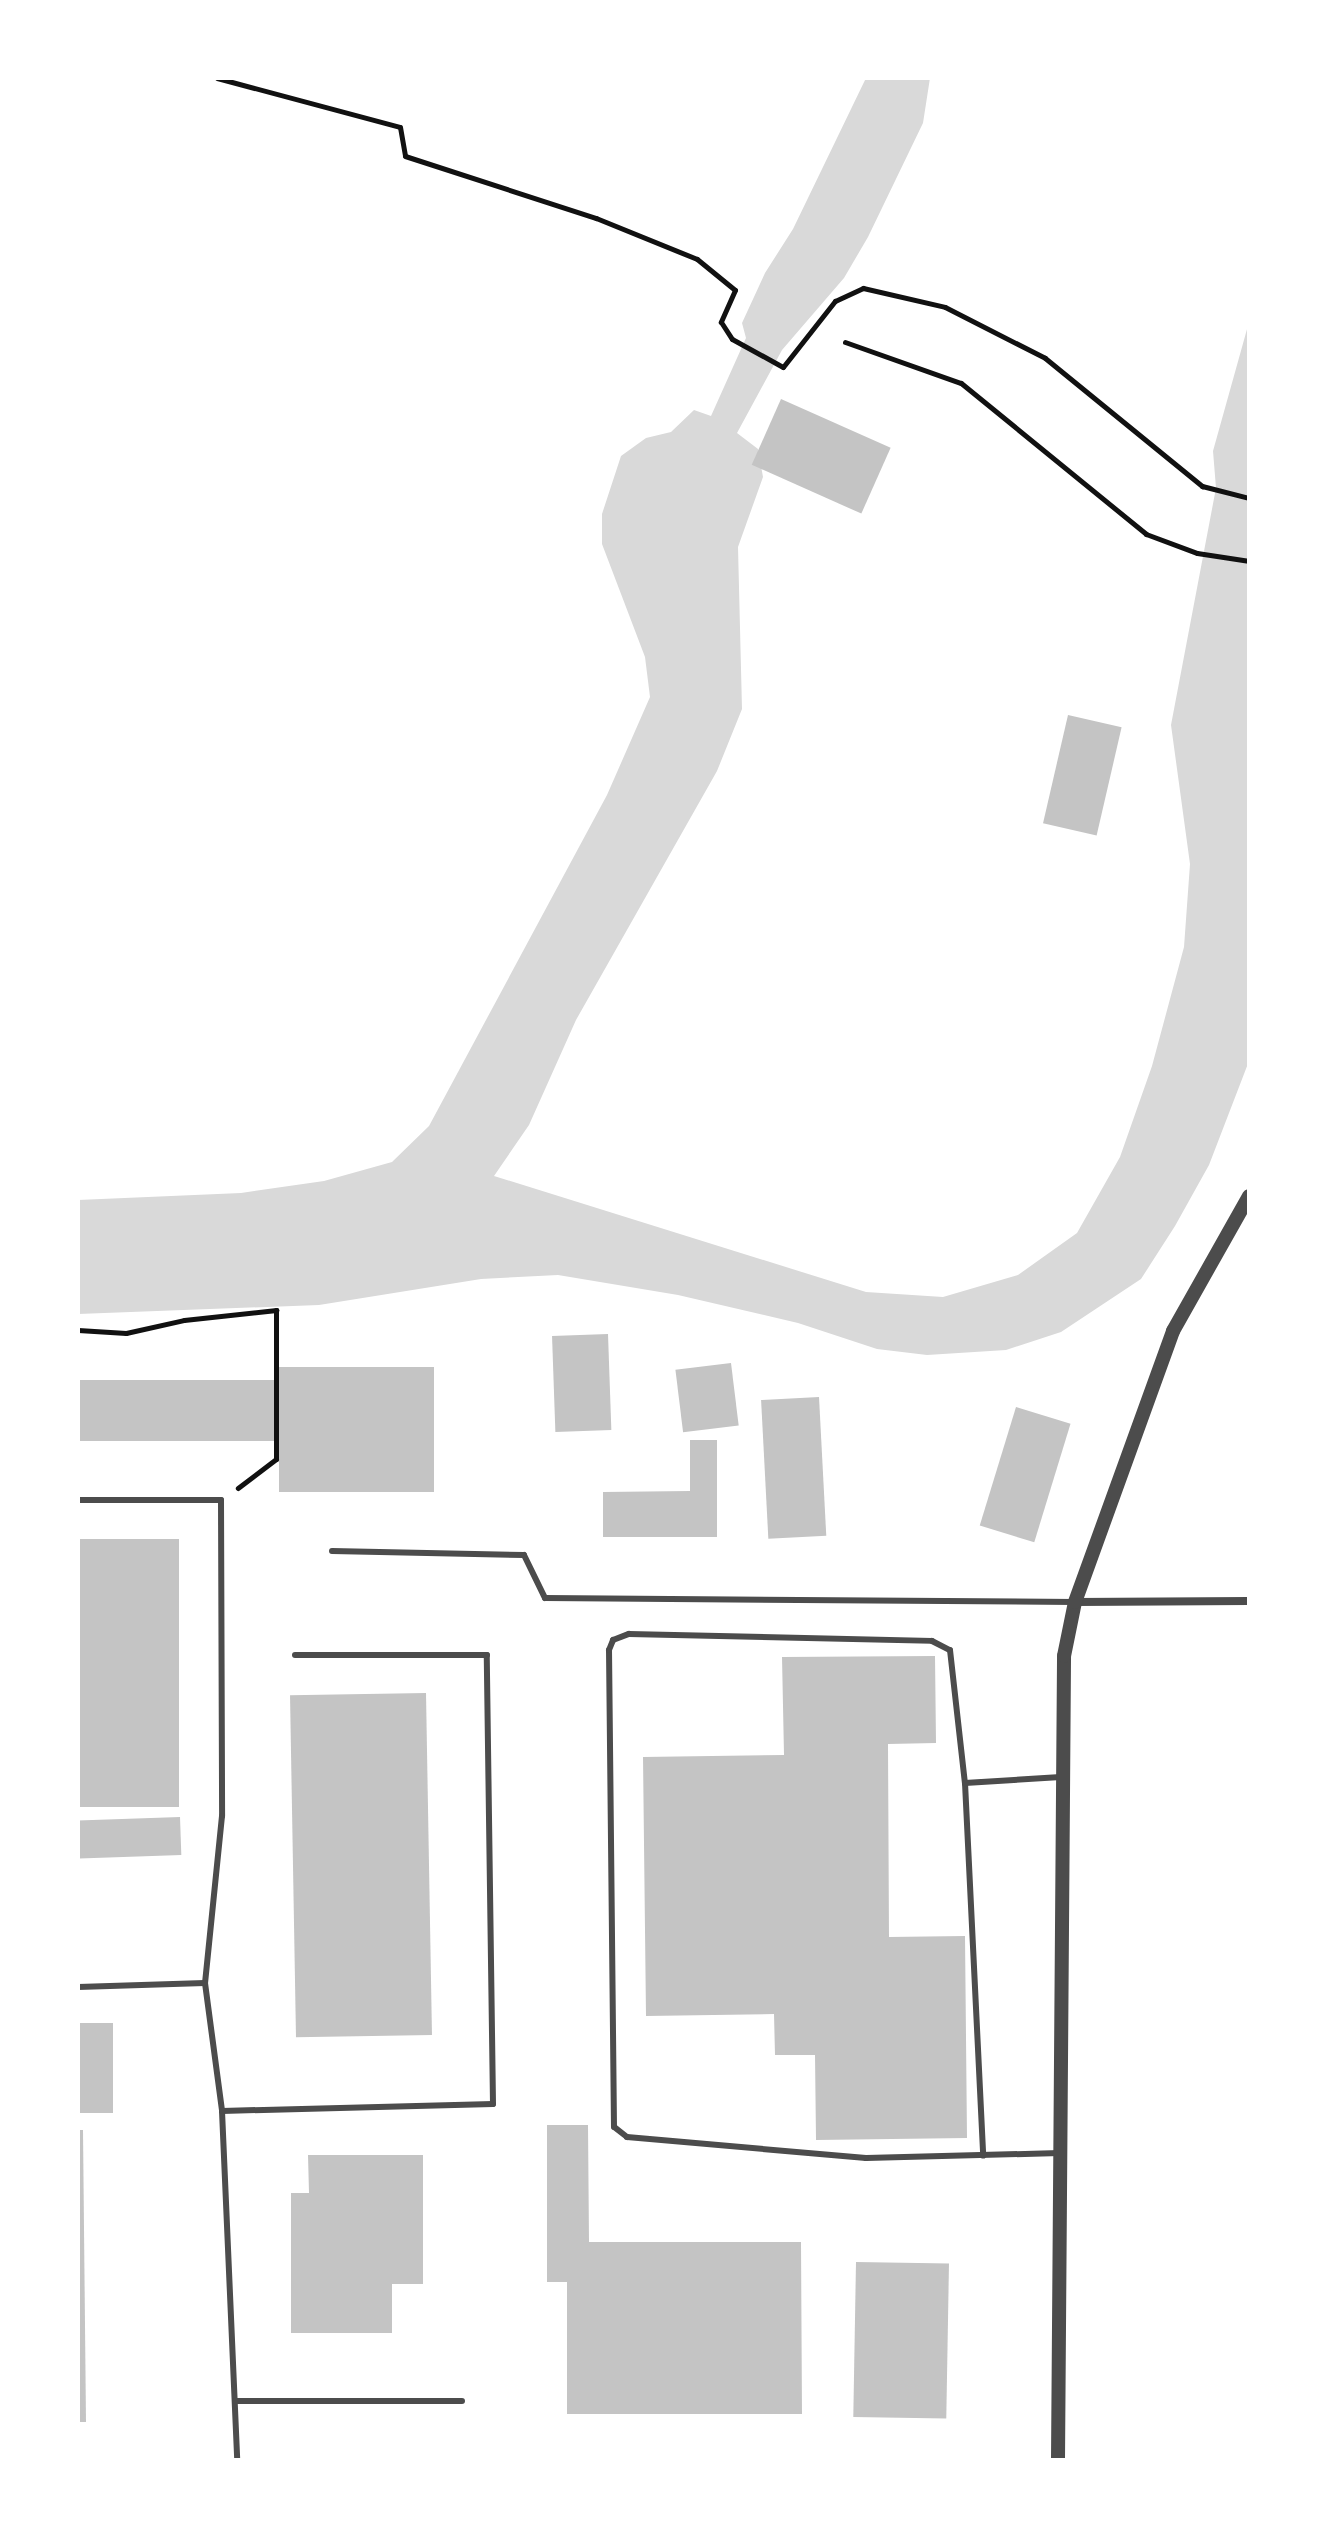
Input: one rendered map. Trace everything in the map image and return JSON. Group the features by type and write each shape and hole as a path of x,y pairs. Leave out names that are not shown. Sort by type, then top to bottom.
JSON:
{"street":[{"path":"1058,2460 1063,2153 1064,1656 1075,1602 1173,1331 1249,1196"},
{"path":"1075,1602 1249,1601"}],"lane":[{"path":"78,1500 221,1500 222,1816 205,1983 222,2111 237,2460"},
{"path":"332,1551 524,1555 545,1598 1075,1602"},
{"path":"983,2156 965,1783 950,1650 932,1641 629,1634 613,1640 609,1650 609,2013 614,2127 627,2137 866,2158 983,2156 1063,2153"},
{"path":"222,2111 493,2104 487,1655 295,1655"},
{"path":"965,1783 1063,1777"},
{"path":"78,1987 205,1983"},
{"path":"235,2401 462,2401"}],"path":[{"path":"217,78 400,127 405,156 596,218 697,259 735,290 721,322 732,339 783,367 835,301 863,288 905,295 945,307 1045,358 1202,486 1249,498"},
{"path":"845,342 961,383 1146,534 1197,553 1249,561"},
{"path":"78,1330 126,1333 184,1320 276,1310 276,1459 221,1500"}],"shaded area":[{"path":"866,78 930,78 923,123 868,237 844,278 782,350 737,433 758,449 763,477 738,547 742,709 717,771 576,1020 529,1125 494,1176 866,1292 943,1297 1018,1275 1077,1233 1120,1157 1152,1066 1184,947 1190,864 1171,725 1216,488 1213,451 1249,322 1249,1061 1209,1165 1175,1226 1141,1279 1061,1332 1006,1350 927,1355 877,1349 798,1323 678,1295 558,1275 481,1279 319,1305 78,1314 78,1200 241,1193 324,1181 392,1162 429,1126 607,795 650,697 645,657 602,544 602,514 621,456 646,438 671,432 694,410 711,416 746,338 742,323 765,273 793,229"}],"building":[{"path":"781,399 891,448 861,514 752,465"},
{"path":"1068,715 1122,727 1097,836 1043,823"},
{"path":"608,1334 611,1430 555,1432 552,1336"},
{"path":"731,1363 739,1426 683,1432 675,1370"},
{"path":"279,1367 434,1367 434,1492 279,1492"},
{"path":"78,1380 274,1380 274,1441 78,1441"},
{"path":"819,1397 826,1536 768,1539 761,1400"},
{"path":"1016,1407 1071,1424 1034,1542 980,1526"},
{"path":"690,1440 717,1440 717,1537 603,1537 603,1492 690,1491"},
{"path":"78,1539 179,1539 179,1807 78,1807"},
{"path":"935,1656 936,1743 888,1744 889,1937 965,1936 967,2138 816,2140 815,2055 775,2055 774,2014 646,2016 643,1757 784,1755 782,1657"},
{"path":"426,1693 432,2035 296,2037 290,1695"},
{"path":"180,1817 181,1855 79,1859 78,1821"},
{"path":"78,2023 113,2023 113,2113 78,2113"},
{"path":"547,2125 588,2125 589,2242 801,2242 802,2414 567,2414 567,2282 547,2282"},
{"path":"78,2130 83,2130 86,2422 78,2422"},
{"path":"308,2155 423,2155 423,2284 392,2284 392,2333 291,2333 291,2193 309,2193"},
{"path":"856,2262 949,2264 946,2419 853,2417"}]}
